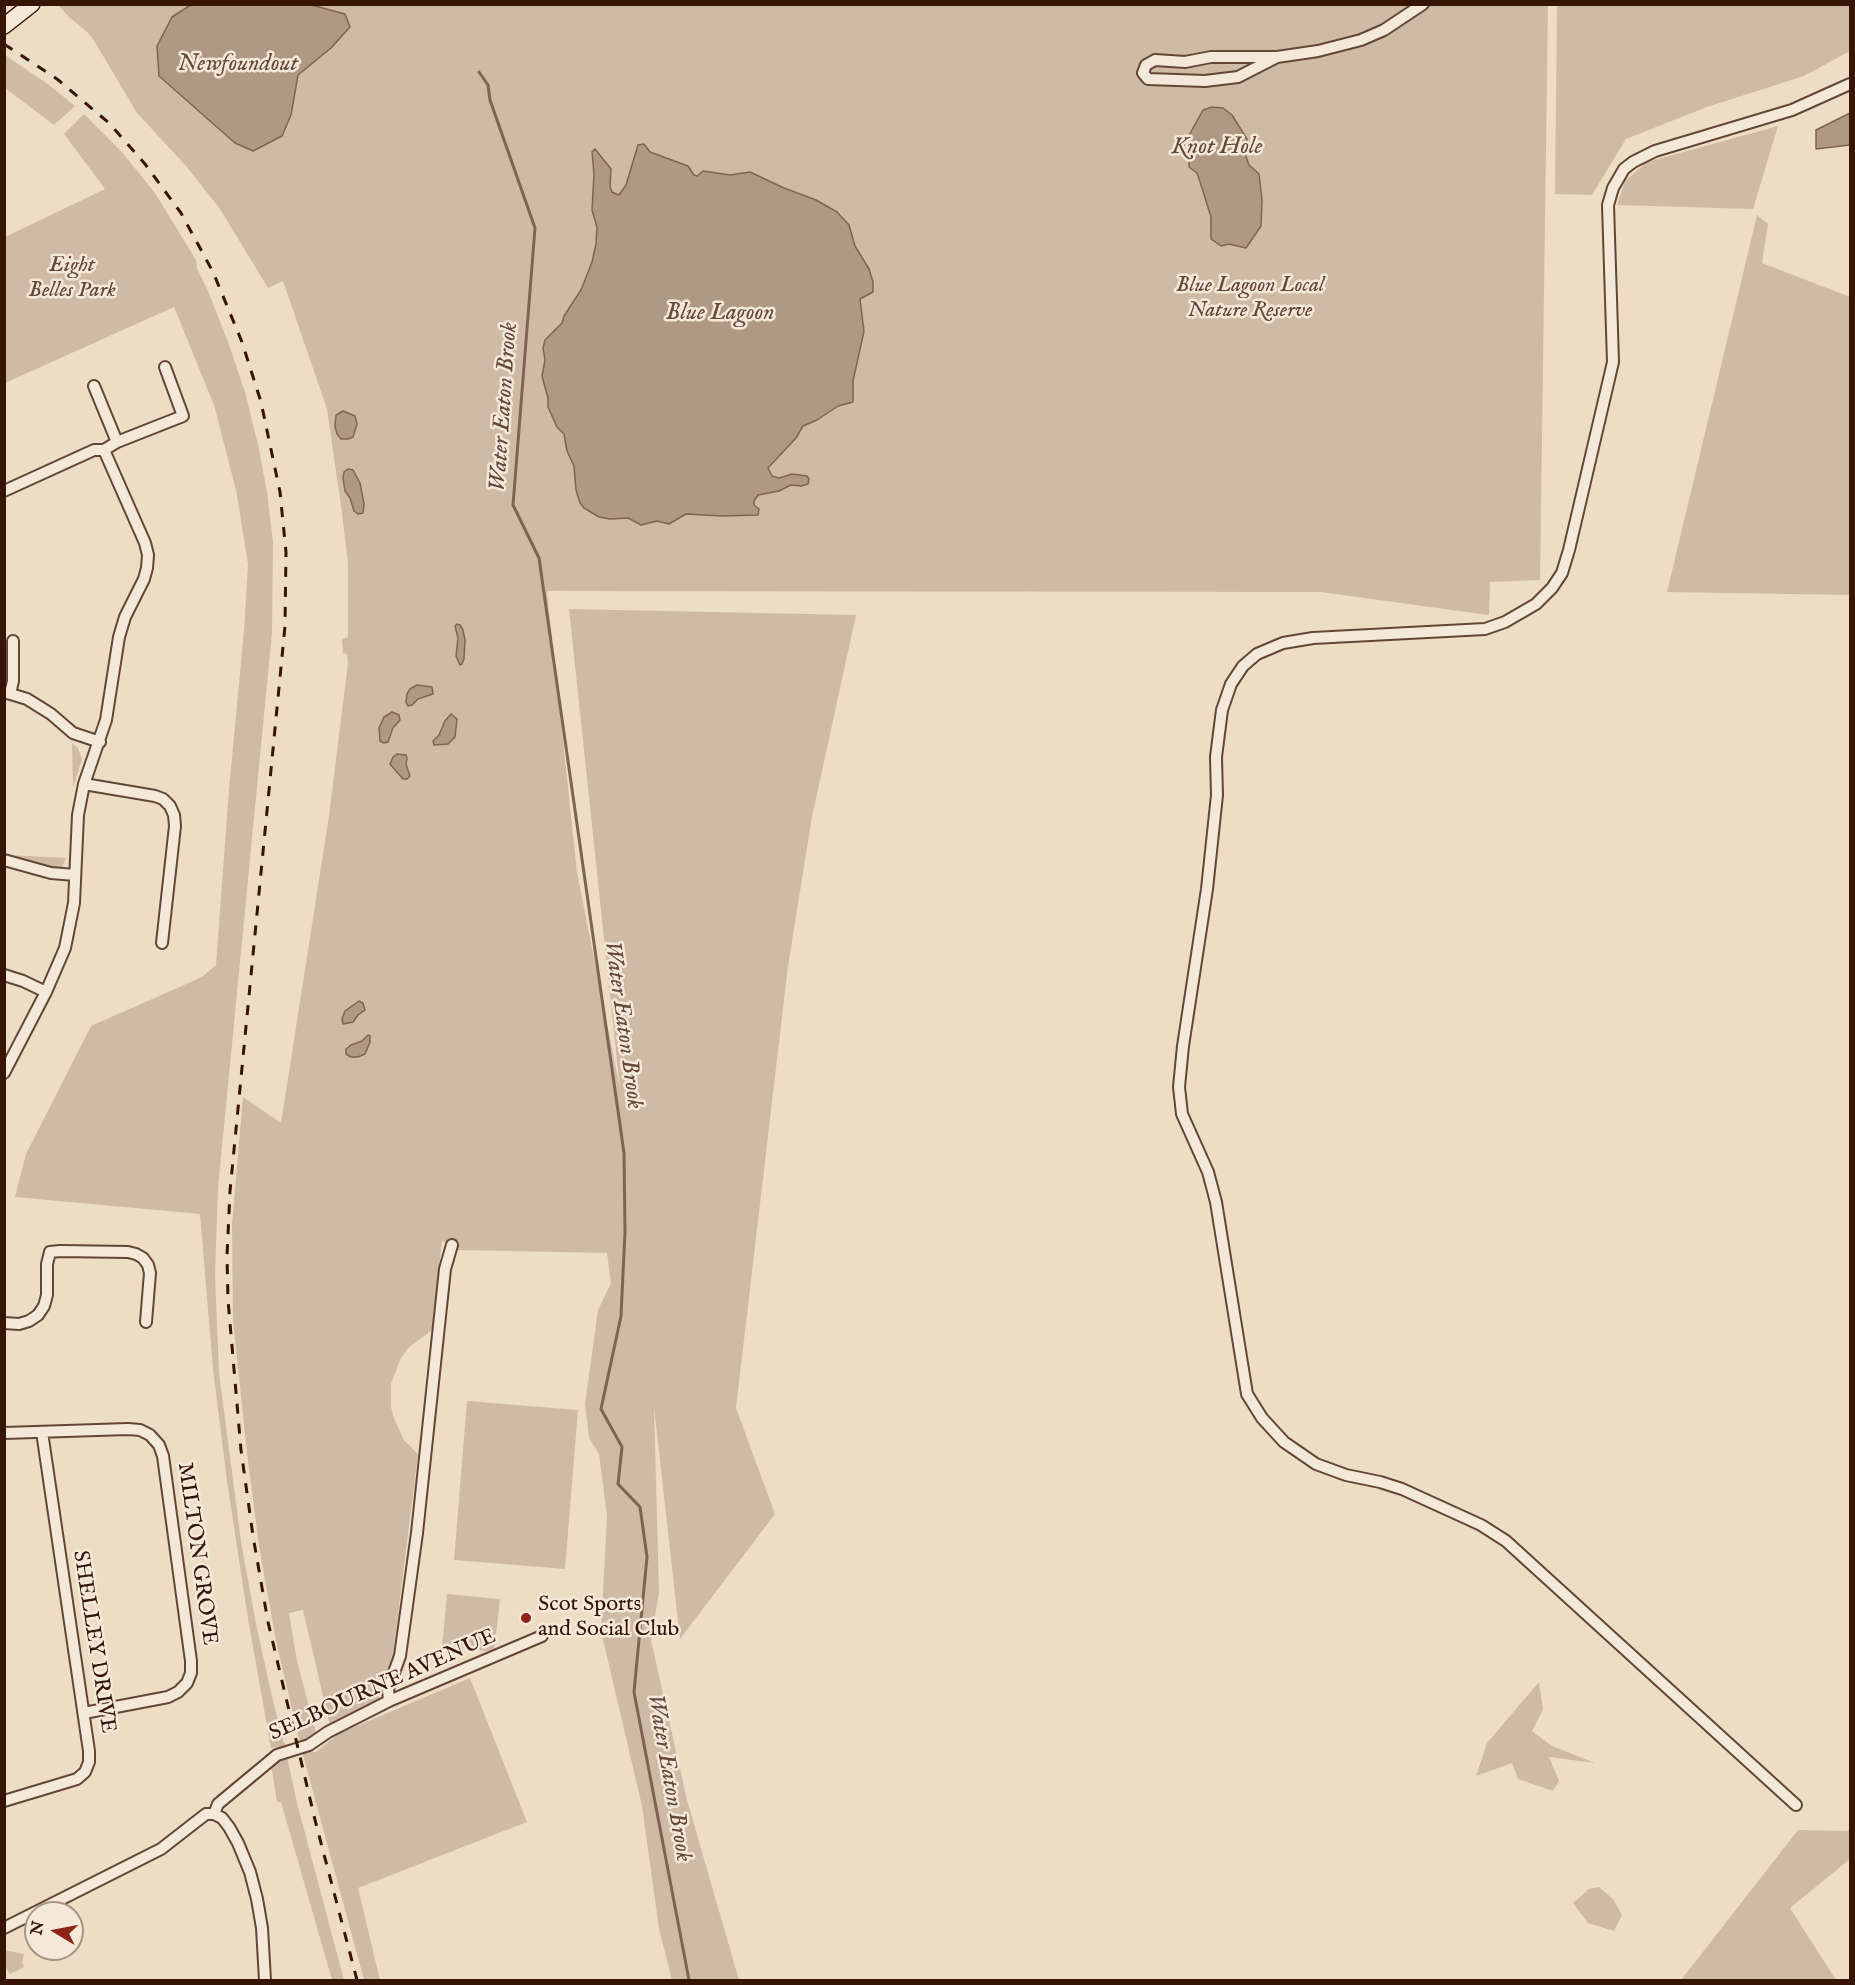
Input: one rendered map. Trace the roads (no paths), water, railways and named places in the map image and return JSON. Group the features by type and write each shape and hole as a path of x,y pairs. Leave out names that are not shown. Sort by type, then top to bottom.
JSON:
{"street":[{"path":"4,26 32,4"},
{"path":"1277,57 1238,77 1205,81 1148,79 1143,73 1146,65 1155,60 1185,62 1211,57 1277,57 1318,51 1361,40 1384,30 1423,4"},
{"path":"1796,1805 1506,1541 1481,1525 1402,1489 1346,1475 1316,1464 1284,1442 1262,1418 1247,1394 1211,1182 1182,1114 1179,1087 1183,1046 1208,889 1216,795 1216,757 1222,710 1231,684 1243,666 1257,654 1283,643 1313,638 1485,629 1505,622 1536,604 1552,588 1562,573 1614,362 1608,205 1613,188 1624,169 1655,151 1792,110 1851,84"},
{"path":"4,491 94,450 105,450 117,442 183,417 165,366"},
{"path":"94,387 117,442"},
{"path":"4,1073 46,992 65,948 74,903 76,832 84,784 106,720 119,637 125,617 144,579 148,555 105,450"},
{"path":"13,641 13,681 7,693 27,699 51,714 73,733 100,742"},
{"path":"84,784 155,796 163,799 170,806 175,826 162,943"},
{"path":"4,860 51,873 75,875"},
{"path":"4,975 46,992"},
{"path":"389,1701 388,1689 400,1656 417,1533 445,1269 452,1245"},
{"path":"4,1323 19,1324 38,1315 47,1295 47,1264 50,1252 60,1251 128,1252 143,1258 150,1274 146,1322"},
{"name":"MILTON GROVE","path":"4,1433 140,1430 150,1435 159,1445 163,1456 191,1661 187,1683 178,1692 168,1697 84,1713"},
{"name":"SHELLEY DRIVE","path":"4,1801 77,1779 85,1772 89,1762 84,1713 42,1432"},
{"name":"SELBOURNE AVENUE","path":"4,1929 161,1850 206,1814 214,1814 218,1804 272,1757 314,1743 328,1732 389,1701 542,1636"},
{"path":"214,1814 222,1818 229,1827 250,1872 262,1928 266,1980"}],"water":[{"name":"Newfoundout","path":"192,4 312,5 345,14 350,27 331,48 298,75 291,115 282,136 253,151 235,143 159,76 157,46 172,17"},
{"name":"Knot Hole","path":"1212,107 1223,108 1232,115 1247,139 1246,157 1249,165 1259,174 1262,200 1261,226 1246,248 1229,244 1221,246 1211,239 1211,217 1202,188 1197,173 1189,167 1189,159 1182,148 1203,110"},
{"path":"1850,113 1850,145 1816,149 1816,130"},
{"name":"Blue Lagoon","path":"644,144 650,152 688,166 694,175 697,176 703,171 730,175 750,172 816,200 837,212 849,225 855,246 869,269 873,282 873,292 860,299 864,331 853,381 853,402 838,406 803,426 796,438 768,468 772,476 779,478 792,474 807,476 808,484 791,485 779,491 758,495 754,505 759,509 758,515 686,514 669,524 657,521 641,525 628,518 599,517 580,503 576,490 574,466 567,451 564,434 557,427 548,407 542,376 545,340 562,323 581,290 596,244 597,227 592,210 594,174 592,152 595,149 611,169 610,186 612,192 619,195 626,185 638,145"},
{"path":"343,411 355,416 357,424 353,437 348,439 341,439 335,426 336,415"},
{"path":"348,469 353,470 360,483 364,504 363,513 358,514 354,511 345,491 343,478 344,472"},
{"path":"457,624 463,630 465,640 464,659 460,665 456,656 458,638 455,626"},
{"path":"417,685 432,687 433,694 418,699 408,706 407,694"},
{"path":"392,712 399,715 400,720 393,728 388,742 384,743 380,741 379,728 384,717"},
{"path":"451,714 457,719 455,737 448,744 434,745 433,741"},
{"path":"397,754 406,755 410,776 407,779 403,779 390,764"},
{"path":"359,1001 363,1003 365,1010 353,1022 343,1024 345,1011"},
{"path":"368,1035 370,1042 365,1054 351,1057 346,1054 346,1049 362,1041"}],"waterway":[{"name":"Water Eaton Brook","path":"479,72 488,85 490,100 535,228 513,505 539,558 624,1153 625,1232 621,1316 601,1409 622,1447 618,1484 640,1507 647,1557 634,1692 689,1980"}],"railway":[{"path":"4,44 57,79 109,123 145,164 181,213 213,272 242,342 261,402 280,492 286,552 285,626 230,1191 227,1256 228,1300 241,1450 268,1622 316,1824 357,1980"}],"place":[{"name":"Scot Sports and Social Club","path":"526,1618"}],"park label":[{"name":"Eight Belles Park","path":"72,278"},
{"name":"Blue Lagoon Local Nature Reserve","path":"1250,298"}]}
